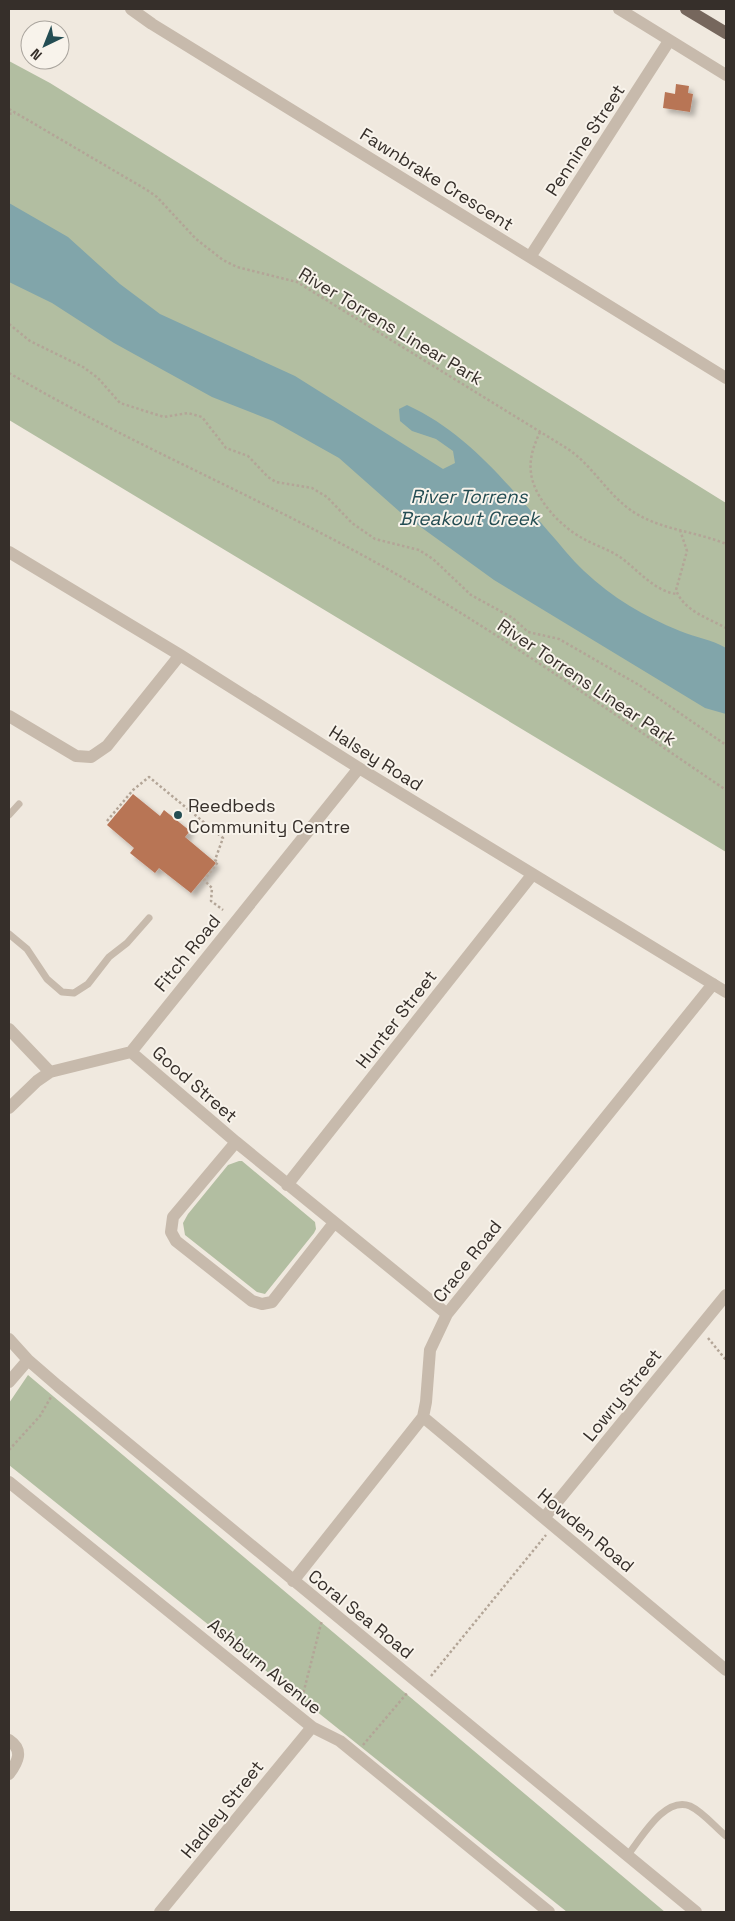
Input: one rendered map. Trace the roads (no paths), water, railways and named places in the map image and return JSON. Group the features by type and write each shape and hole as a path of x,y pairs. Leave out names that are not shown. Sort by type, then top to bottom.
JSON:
{"main road":[{"path":"686,9 726,33"}],"street":[{"name":"Fawnbrake Crescent","path":"131,9 160,29 726,378"},
{"path":"619,9 726,75"},
{"name":"Pennine Street","path":"530,257 669,41"},
{"name":"Halsey Road","path":"9,552 180,655 532,875 726,992"},
{"path":"9,716 76,756 91,757 107,746 180,655"},
{"name":"Fitch Road","path":"131,1052 359,768"},
{"name":"Hunter Street","path":"287,1185 532,875"},
{"name":"Crace Road","path":"293,1581 422,1417 426,1402 430,1350 446,1314 713,984"},
{"path":"9,1029 50,1072"},
{"path":"9,1108 37,1081 50,1072 131,1052"},
{"name":"Good Street","path":"131,1052 287,1185 446,1314"},
{"name":"Good Street","path":"236,1142 173,1217 171,1232 176,1241 252,1301 266,1304 272,1302 334,1223"},
{"name":"Lowry Street","path":"549,1522 726,1295"},
{"name":"Coral Sea Road","path":"9,1339 28,1360 58,1386 696,1912"},
{"path":"9,1382 28,1360"},
{"name":"Howden Road","path":"422,1417 726,1670"},
{"name":"Ashburn Avenue","path":"9,1482 312,1727 340,1741 549,1912"},
{"name":"Hadley Street","path":"160,1912 312,1727"},
{"path":"9,1740 14,1744 19,1754 18,1762 9,1774"}],"lane":[{"path":"9,815 19,804"},
{"path":"9,934 27,949 47,979 62,992 74,993 88,984 109,957 127,943 149,918"},
{"path":"627,1856 662,1812 671,1806 681,1804 691,1807 726,1836"}],"water":[{"name":"River Torrens Breakout Creek","path":"9,203 68,237 120,284 160,314 295,376 443,469 455,463 453,451 436,439 412,431 400,421 399,409 407,405 448,429 467,444 501,477 575,562 606,590 629,606 653,619 726,648 726,714 705,708 494,580 400,512 339,458 273,421 212,397 114,343 52,303 9,282"}],"place":[{"name":"Reedbeds Community Centre","path":"178,815"}]}
